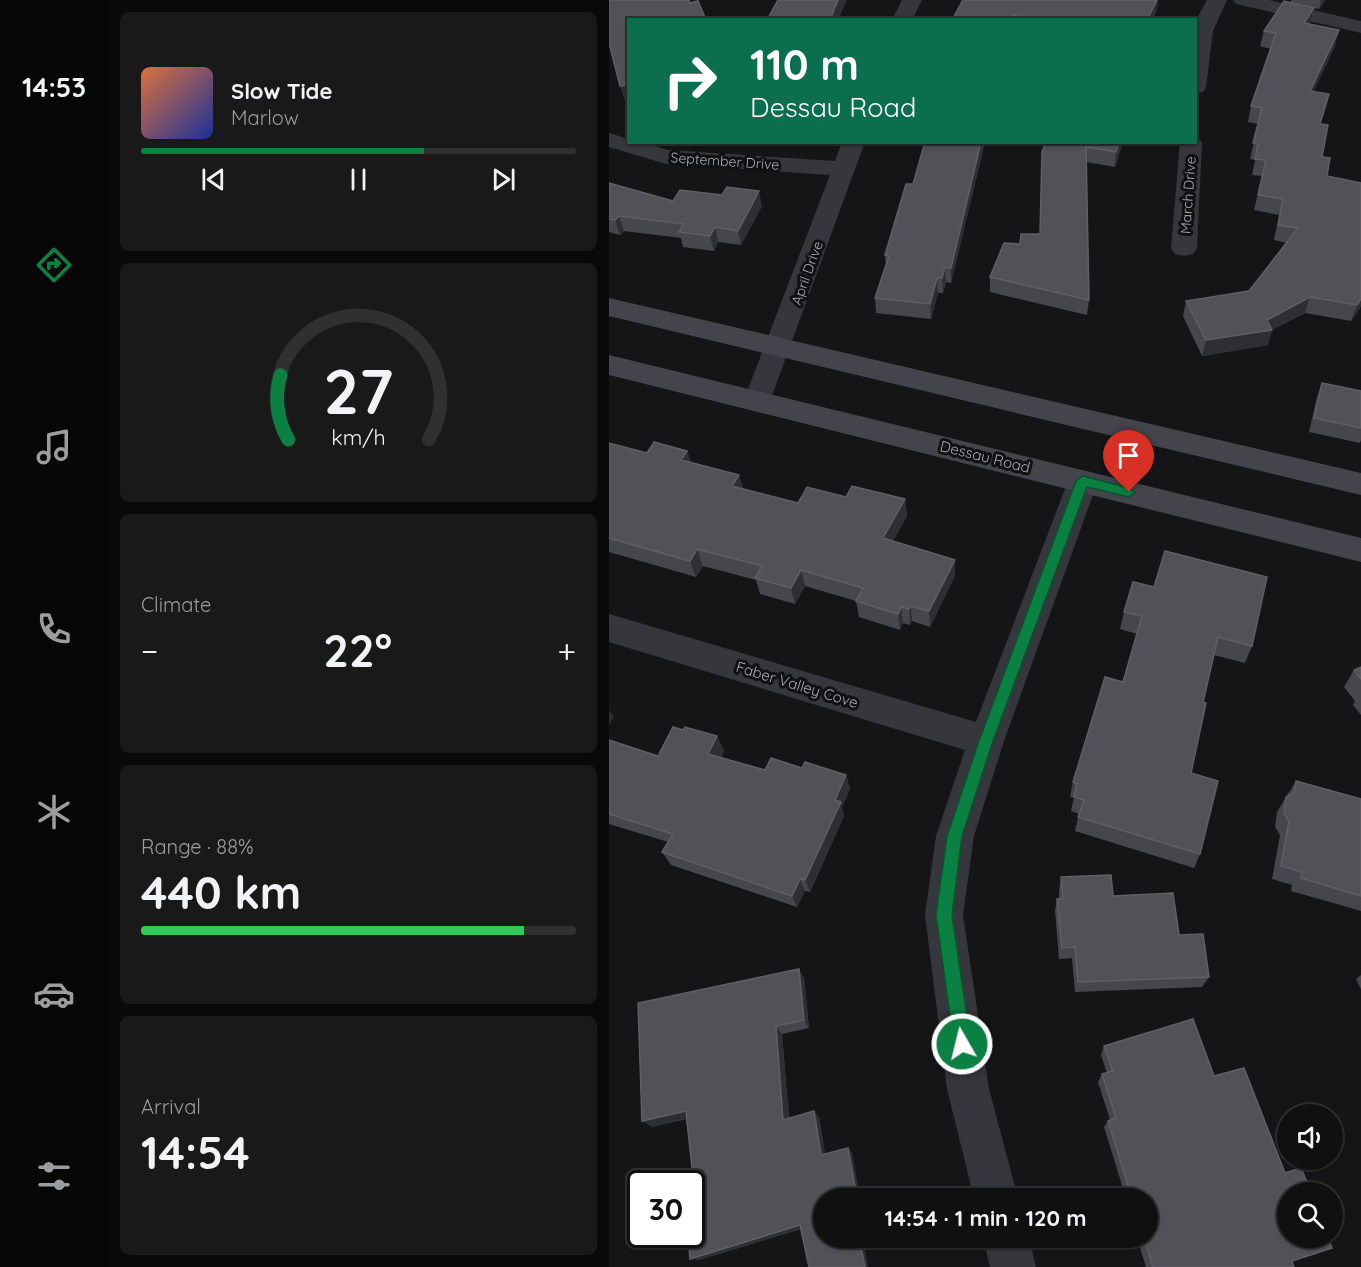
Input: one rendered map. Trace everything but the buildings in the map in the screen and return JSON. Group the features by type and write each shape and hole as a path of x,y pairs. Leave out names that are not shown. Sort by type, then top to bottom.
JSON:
{"main road":[{"path":"609,307 1361,484"},
{"name":"Dessau Road","path":"609,365 1361,550"}],"street":[{"path":"903,18 912,0"},
{"path":"1197,61 1205,18 1217,0"},
{"path":"1243,0 1361,27"},
{"name":"September Drive","path":"609,140 666,157 844,170"},
{"name":"April Drive","path":"757,402 780,347 853,144"},
{"name":"March Drive","path":"1184,248 1191,144"},
{"path":"993,1188 968,1089 944,915 955,836 986,741 1083,481"},
{"name":"Faber Valley Cove","path":"609,628 986,741"},
{"path":"1008,1248 1013,1267"}],"route":[{"path":"962,1044 944,915 955,836 986,741 1083,481 1129,492"}]}
